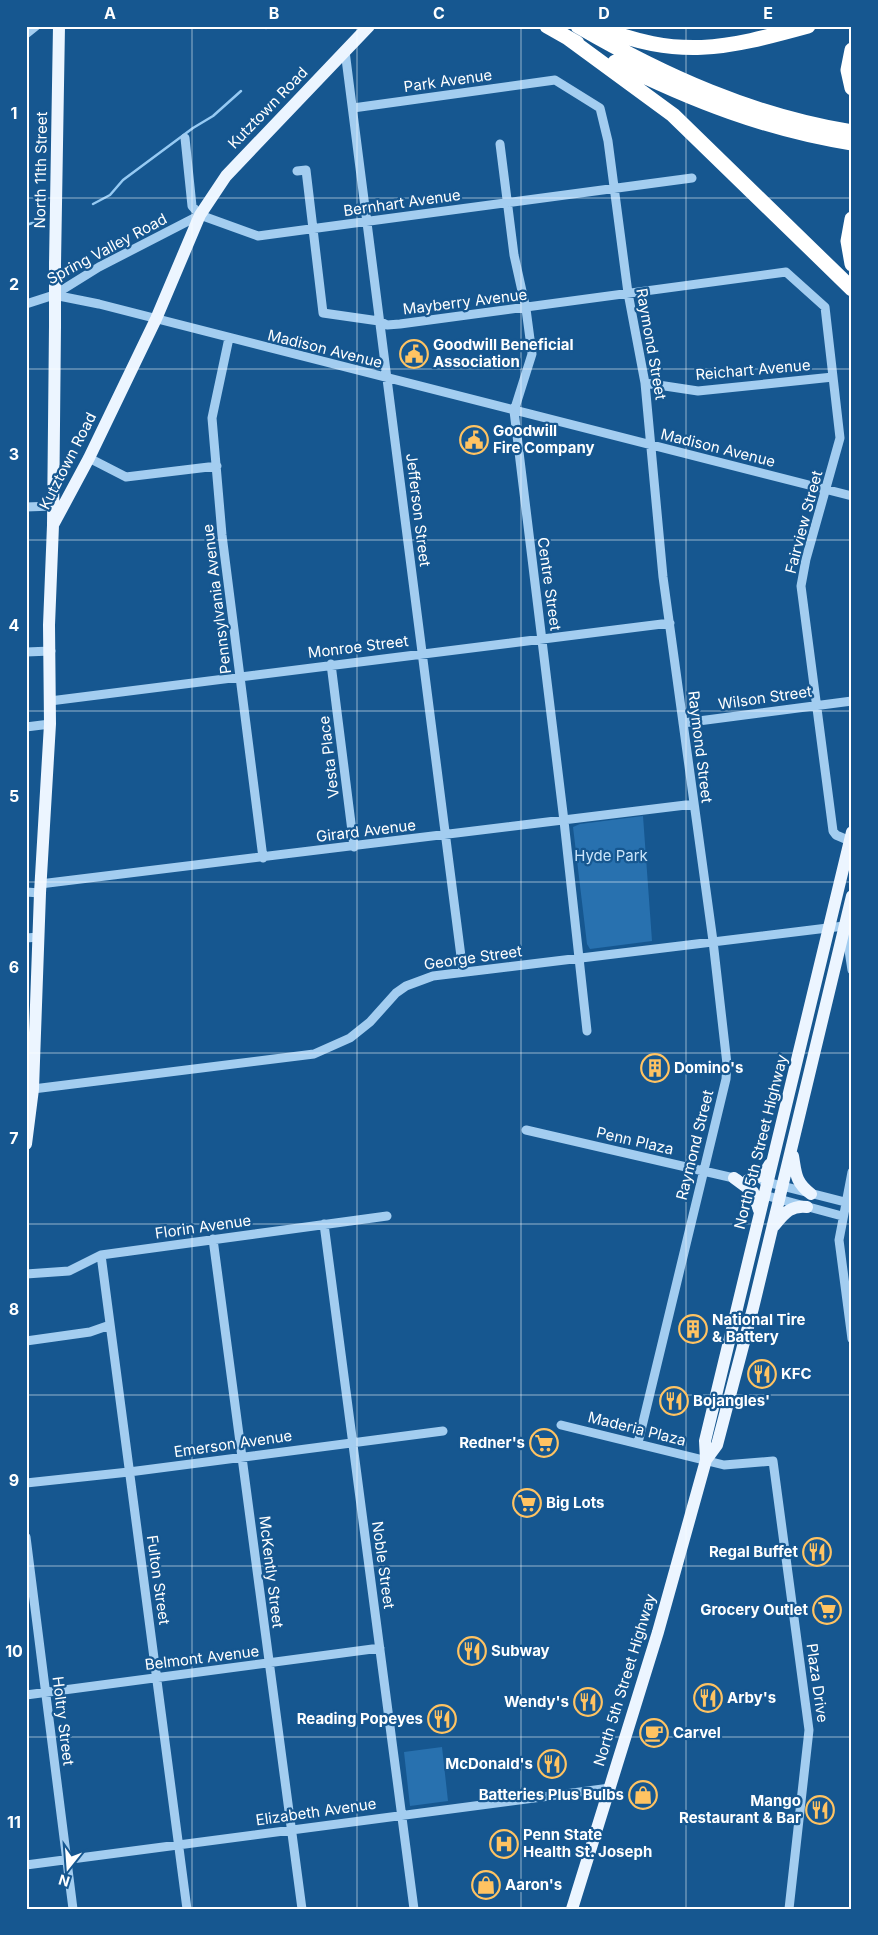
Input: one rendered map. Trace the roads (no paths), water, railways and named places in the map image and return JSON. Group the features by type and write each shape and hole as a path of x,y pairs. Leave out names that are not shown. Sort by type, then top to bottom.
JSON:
{"highway":[{"path":"547,26 650,79 724,111 776,127 852,143"},
{"path":"578,26 656,68 721,97 778,116 852,132"},
{"path":"595,26 660,45 707,49 742,44 808,26"},
{"path":"568,38 648,94 678,119 852,289"},
{"path":"852,50 848,70 852,88"},
{"path":"852,219 848,241 852,264"}],"main road":[{"name":"North 11th Street","path":"54,525 55,264 59,26"},
{"name":"Kutztown Road","path":"26,1144 33,1089 32,938 40,888 50,724 50,625 54,525 89,458 156,319 200,215 226,176 369,26"},
{"name":"North 5th Street Highway","path":"572,1909 610,1788 706,1460 705,1441 851,836"},
{"name":"North 5th Street Highway","path":"706,1460 717,1445 720,1436 752,1313 778,1199 848,925 852,896"},
{"path":"792,1145 794,1176 799,1184 811,1194"},
{"path":"748,1180 763,1174 774,1156"},
{"path":"734,1178 754,1192 760,1213"},
{"path":"770,1232 788,1210 796,1206 807,1207"}],"street":[{"path":"26,34 36,26"},
{"name":"Jefferson Street","path":"345,51 447,835 463,972"},
{"name":"Raymond Street","path":"547,81 555,80 600,108 608,141 628,293 645,383 652,446 657,522 713,941 726,1073 638,1443"},
{"name":"Park Avenue","path":"353,108 547,81"},
{"path":"185,138 192,206 200,215"},
{"name":"Centre Street","path":"500,144 514,255 526,309 532,354 514,411 564,821 587,1031"},
{"name":"Mayberry Avenue","path":"296,171 306,170 323,313 380,321 387,324 400,324 526,309 762,275"},
{"name":"Bernhart Avenue","path":"200,215 258,236 507,202 614,190 692,178"},
{"name":"Spring Valley Road","path":"26,304 54,295 99,267 200,215"},
{"name":"Fairview Street","path":"762,275 786,272 825,307 840,438 828,490 801,581 833,831 836,835 851,836"},
{"name":"Madison Avenue","path":"54,295 156,319 852,496"},
{"name":"Pennsylvania Avenue","path":"229,338 212,418 222,535 263,858"},
{"name":"Reichart Avenue","path":"645,383 698,391 833,378"},
{"path":"89,458 126,476 217,466"},
{"path":"26,507 53,506"},
{"name":"Monroe Street","path":"50,701 423,652 670,623"},
{"path":"26,652 51,651"},
{"name":"Vesta Place","path":"331,664 354,847"},
{"name":"Wilson Street","path":"683,723 852,701"},
{"path":"26,727 50,724"},
{"name":"Girard Avenue","path":"26,892 40,888 263,858 694,804"},
{"path":"848,925 852,970"},
{"name":"George Street","path":"33,1089 314,1054 339,1045 360,1032 386,1002 406,986 433,976 848,925"},
{"name":"Penn Plaza","path":"526,1130 734,1178 767,1182 845,1202"},
{"path":"852,1172 842,1216 839,1248 852,1339"},
{"path":"764,1195 842,1216"},
{"name":"Florin Avenue","path":"26,1274 69,1271 101,1255 387,1216"},
{"name":"Noble Street","path":"324,1224 414,1909"},
{"name":"McKently Street","path":"213,1239 302,1909"},
{"name":"Fulton Street","path":"101,1255 188,1909"},
{"path":"26,1341 90,1332 110,1325"},
{"name":"Maderia Plaza","path":"562,1425 724,1465 773,1461"},
{"name":"Emerson Avenue","path":"26,1483 129,1472 353,1441 443,1431"},
{"name":"Plaza Drive","path":"773,1461 810,1730 789,1909"},
{"name":"Holtry Street","path":"26,1537 73,1909"},
{"name":"Belmont Avenue","path":"26,1695 380,1648"},
{"name":"Elizabeth Avenue","path":"26,1865 610,1788"}],"waterway":[{"path":"93,204 110,195 123,180 193,128 213,116 241,91"},
{"path":"26,225 39,221"}],"place":[{"name":"Goodwill Beneficial Association","path":"414,354"},
{"name":"Goodwill Fire Company","path":"474,440"},
{"name":"Domino's","path":"655,1068"},
{"name":"National Tire & Battery","path":"693,1329"},
{"name":"KFC","path":"762,1374"},
{"name":"Bojangles'","path":"674,1401"},
{"name":"Redner's","path":"544,1443"},
{"name":"Big Lots","path":"527,1503"},
{"name":"Regal Buffet","path":"817,1552"},
{"name":"Grocery Outlet","path":"827,1610"},
{"name":"Subway","path":"472,1651"},
{"name":"Arby's","path":"708,1698"},
{"name":"Wendy's","path":"588,1702"},
{"name":"Reading Popeyes","path":"442,1719"},
{"name":"Carvel","path":"654,1733"},
{"name":"McDonald's","path":"552,1764"},
{"name":"Batteries Plus Bulbs","path":"643,1795"},
{"name":"Mango Restaurant & Bar","path":"820,1810"},
{"name":"Penn State Health St. Joseph","path":"504,1844"},
{"name":"Aaron's","path":"486,1885"}],"park label":[{"name":"Hyde Park","path":"611,856"}]}
